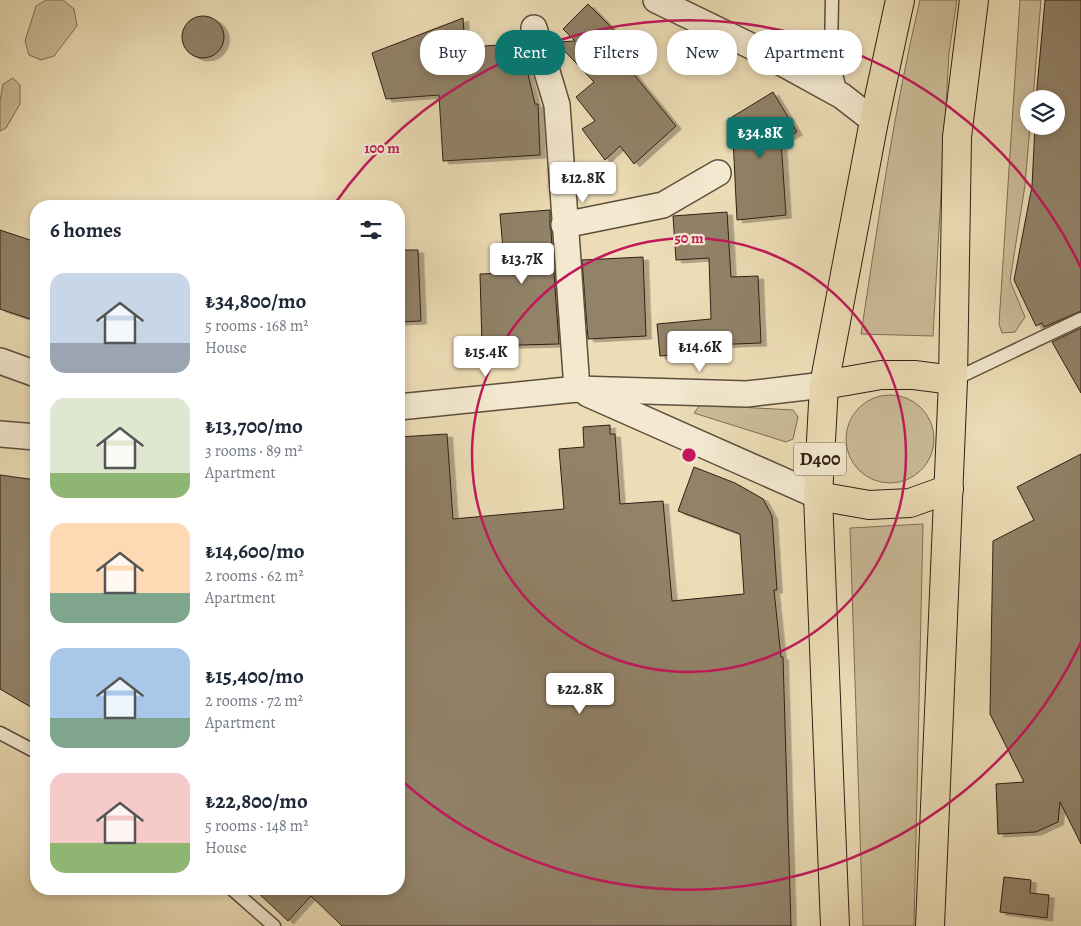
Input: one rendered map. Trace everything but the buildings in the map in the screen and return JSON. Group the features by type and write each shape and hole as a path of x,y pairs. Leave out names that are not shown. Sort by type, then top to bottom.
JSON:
{"highway":[{"name":"D400","path":"835,926 818,496 824,385 874,121 900,0"},
{"path":"930,926 953,380 957,137 974,0"},
{"path":"824,385 881,376 914,375 953,380"},
{"path":"818,496 869,505 910,503 949,489"}],"street":[{"path":"656,0 753,47 842,96 874,121"},
{"path":"534,28 556,105 577,389"},
{"path":"564,225 662,205 718,173"},
{"path":"0,361 30,372"},
{"path":"405,406 577,389 747,394 824,385"},
{"path":"577,389 818,496"},
{"path":"0,434 30,436"}],"lane":[{"path":"832,0 831,53 842,96"},
{"path":"953,380 1081,319"},
{"path":"0,733 30,749"},
{"path":"239,895 274,926"}],"shaded area":[{"path":"46,0 63,0 74,9 77,26 54,56 41,60 29,55 25,41 36,6"},
{"path":"920,0 957,0 949,53 933,336 861,334 894,124"},
{"path":"1020,0 1041,0 1034,90 1020,90 1020,135 1029,135 1025,185 1010,281 1025,317 1015,332 1002,333 999,324"},
{"path":"13,78 20,85 20,104 6,128 0,131 0,101 3,84"},
{"path":"890,395 907,398 915,402 927,414 931,422 934,439 931,456 927,464 915,476 907,480 890,483 873,480 865,476 853,464 849,456 846,439 849,422 853,414 865,402 873,398"},
{"path":"700,405 793,410 798,417 793,439 786,442 694,413"},
{"path":"923,524 914,926 863,926 850,528"}]}
